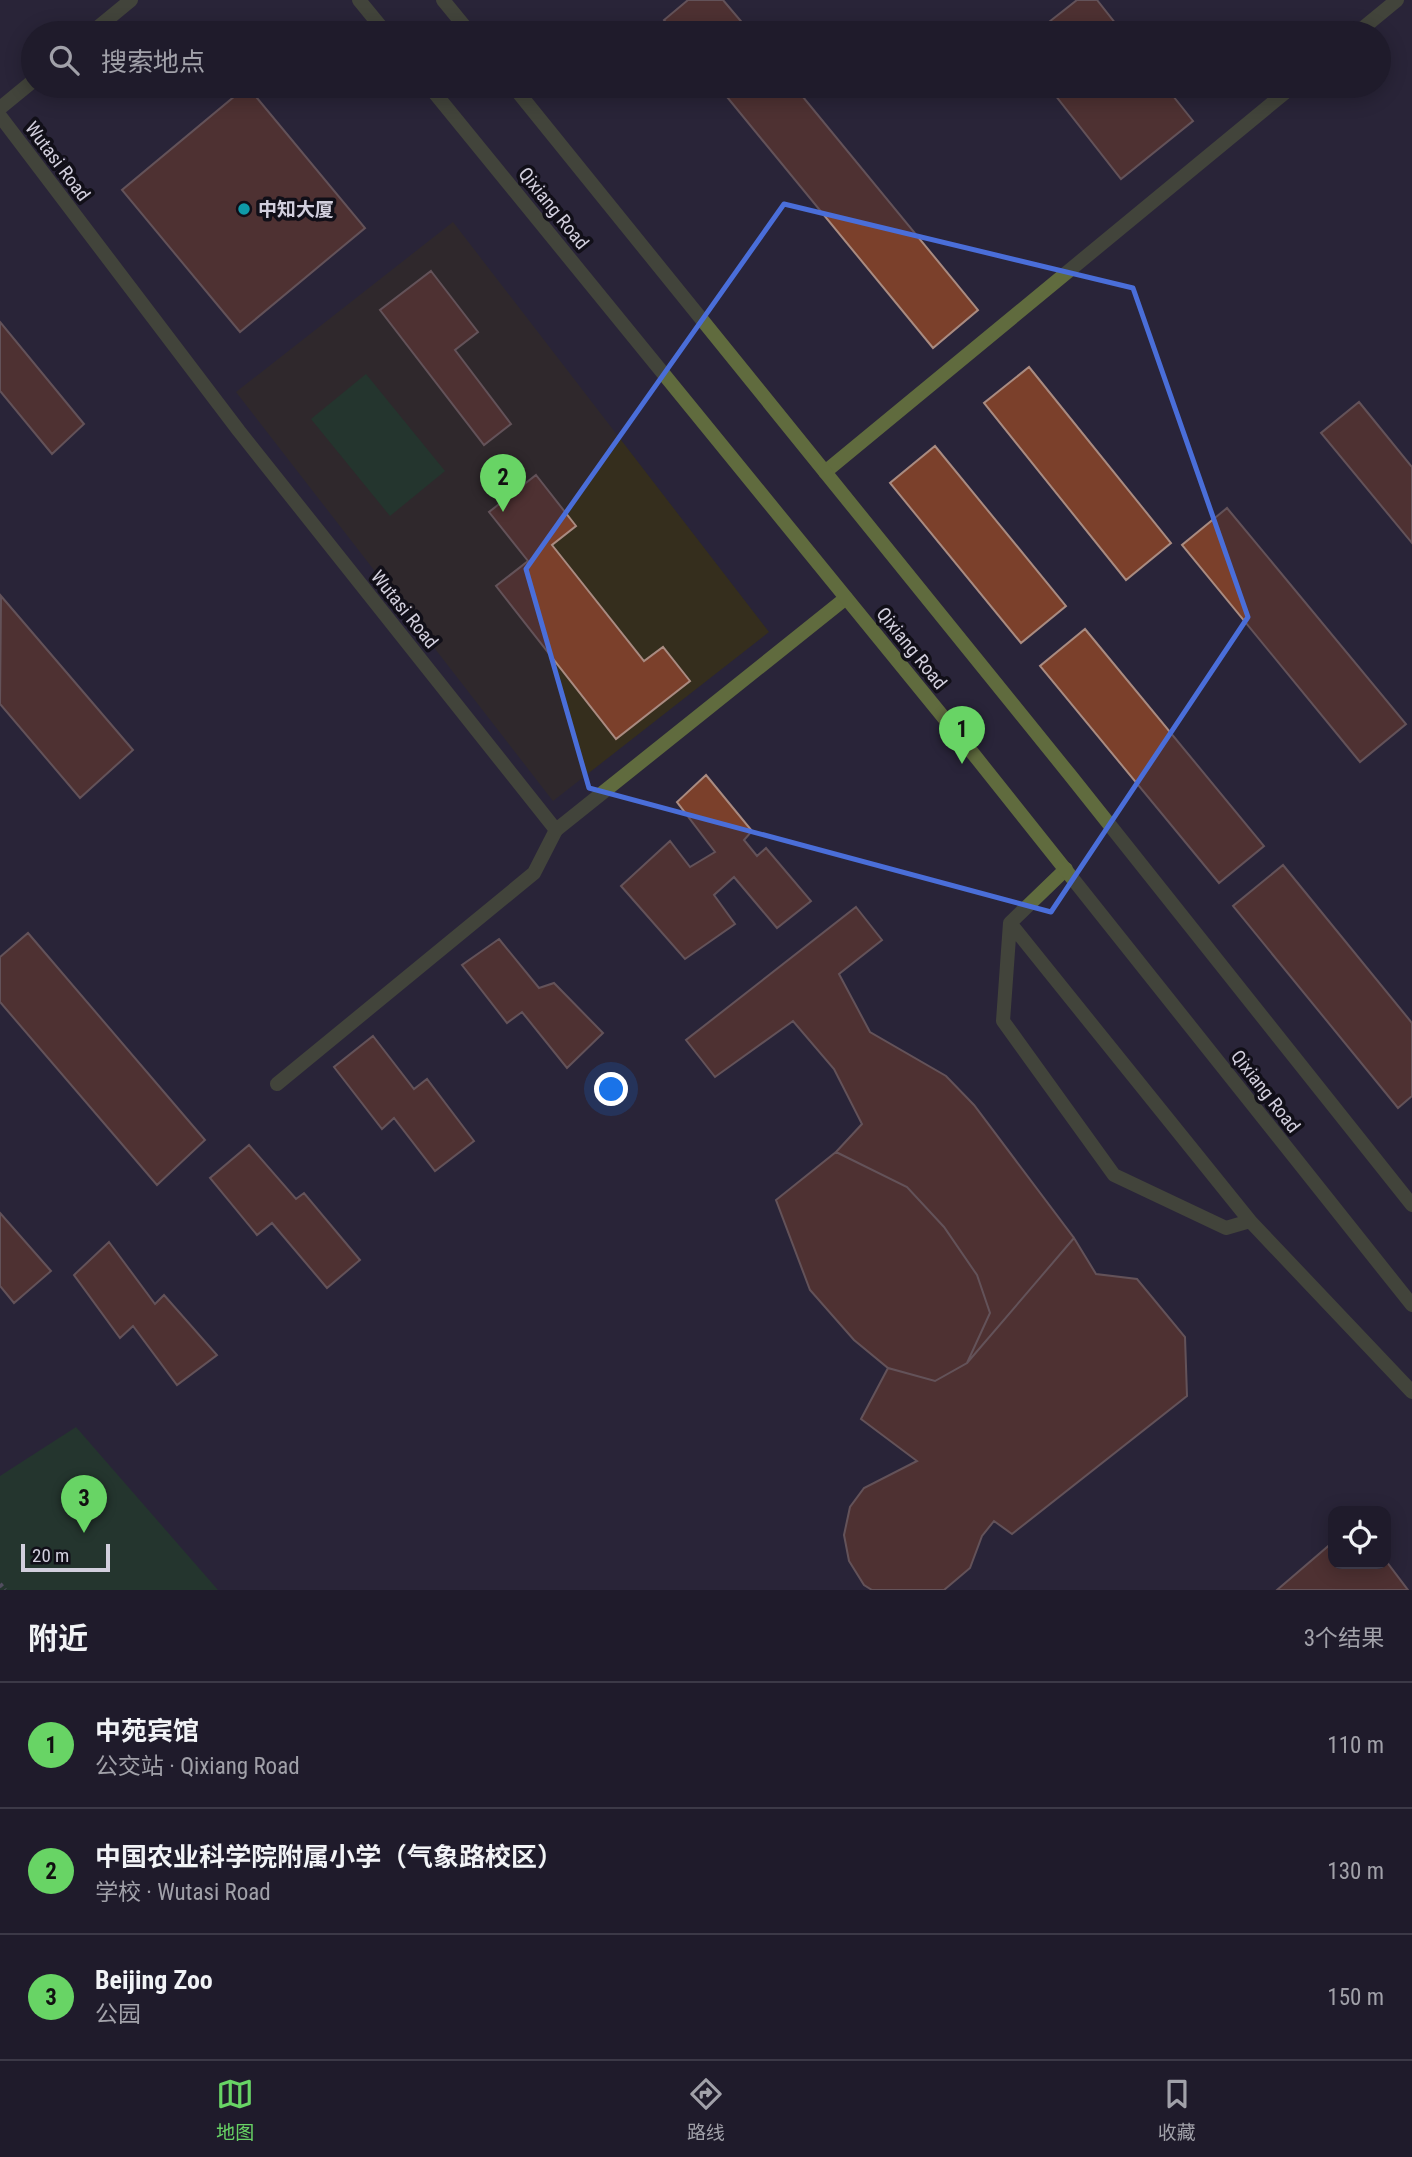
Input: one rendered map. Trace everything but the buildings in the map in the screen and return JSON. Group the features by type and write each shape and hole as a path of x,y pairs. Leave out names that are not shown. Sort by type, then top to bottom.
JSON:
{"street":[{"path":"106,21 131,0"},
{"path":"359,0 376,21"},
{"path":"443,0 460,21"},
{"path":"1372,21 1397,0"},
{"path":"0,108 21,91"},
{"name":"Qixiang Road","path":"439,98 1066,869 1412,1304"},
{"path":"523,98 1079,786 1412,1205"},
{"path":"825,472 1278,98"},
{"name":"Wutasi Road","path":"0,116 239,431 556,830"},
{"path":"277,1084 534,873 556,830 846,598"},
{"path":"1066,869 1010,923 1003,1021 1114,1175 1226,1228 1250,1220"},
{"path":"1010,923 1250,1220 1412,1392"}],"path":[{"path":"0,1584 5,1590"}],"highlighted area":[{"path":"784,204 1133,288 1248,617 1051,912 589,788 526,569"}],"shaded area":[{"path":"453,222 769,632 553,801 236,392"}],"green space":[{"path":"366,374 445,471 390,516 311,419"},
{"path":"76,1427 218,1590 0,1590 0,1476"}],"place":[{"name":"中知大厦","path":"244,209"},
{"name":"中国农业科学院附属小学（气象路校区）","path":"503,512"},
{"name":"中苑宾馆","path":"962,764"},
{"name":"Beijing Zoo","path":"84,1533"}]}
